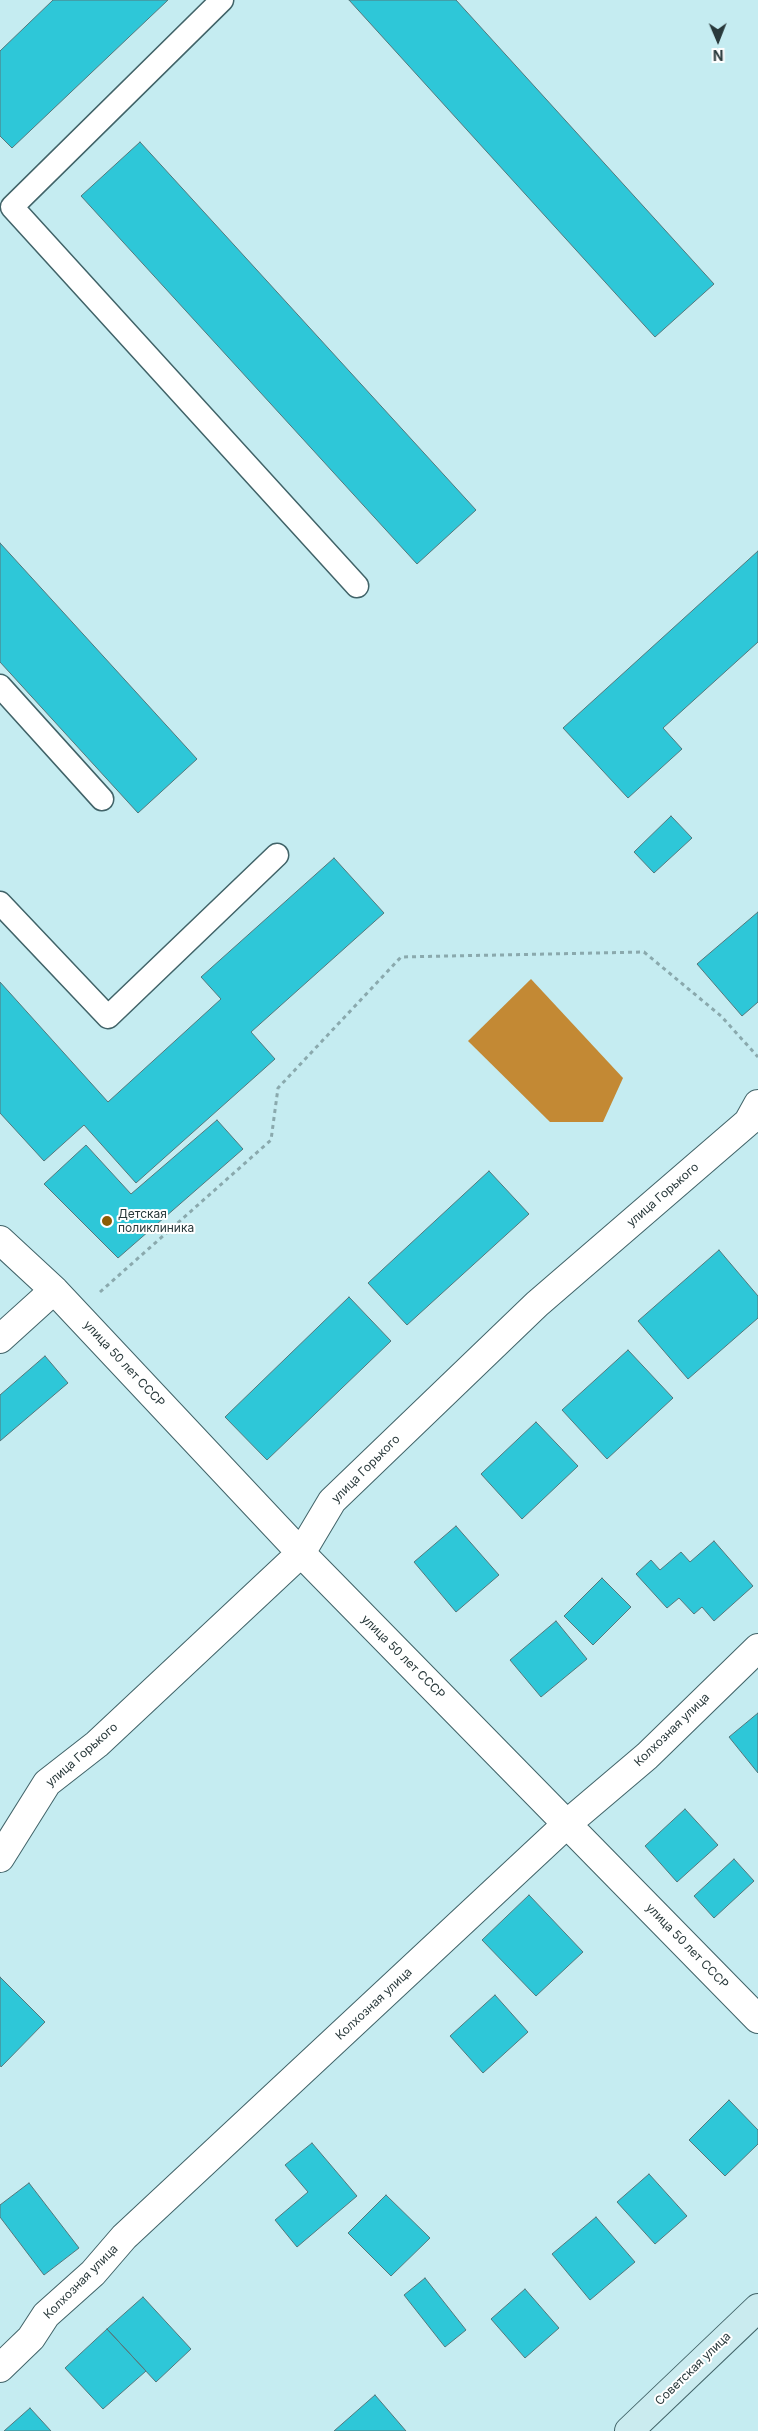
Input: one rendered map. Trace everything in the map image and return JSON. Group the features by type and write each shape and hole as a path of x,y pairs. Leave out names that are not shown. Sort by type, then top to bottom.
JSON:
{"main road":[{"name":"Советская улица","path":"629,2431 758,2308"}],"street":[{"name":"улица Горького","path":"0,1858 47,1783 97,1744 301,1554 332,1501 537,1304 748,1122 758,1104"},
{"name":"улица 50 лет СССР","path":"0,1240 54,1290 301,1554 568,1823 758,2019"},
{"path":"0,1339 54,1290"},
{"name":"Колхозная улица","path":"0,2368 31,2338 46,2315 93,2273 124,2237 568,1823 647,1756 758,1648"}],"lane":[{"path":"222,0 6,201 357,586"},
{"path":"0,686 102,799"},
{"path":"0,903 108,1017 277,856"}],"path":[{"path":"76,1314 271,1140 278,1088 401,957 644,952 721,1016 758,1057"}],"shaded area":[{"path":"531,979 623,1078 603,1122 550,1122 468,1041"}],"building":[{"path":"53,0 168,0 12,148 0,136 0,51"},
{"path":"349,0 456,0 714,284 655,337"},
{"path":"140,142 476,510 417,564 81,196"},
{"path":"0,543 197,759 138,813 0,662"},
{"path":"758,551 758,642 663,728 682,749 628,798 563,728"},
{"path":"671,816 692,838 654,873 634,852"},
{"path":"334,858 384,913 251,1032 275,1059 136,1183 84,1125 44,1161 0,1113 0,982 108,1102 221,999 201,977"},
{"path":"758,912 758,1002 742,1016 697,964"},
{"path":"217,1120 243,1149 118,1258 44,1184 86,1145 131,1194"},
{"path":"489,1171 529,1214 407,1325 368,1283"},
{"path":"719,1250 758,1296 758,1318 688,1379 638,1321"},
{"path":"349,1297 391,1341 267,1460 225,1417"},
{"path":"628,1350 673,1398 607,1459 562,1410"},
{"path":"45,1356 68,1383 0,1441 0,1395"},
{"path":"536,1422 578,1466 522,1519 481,1474"},
{"path":"456,1526 499,1575 456,1612 414,1562"},
{"path":"714,1541 753,1586 714,1621 702,1607 694,1614 679,1598 667,1608 636,1574 651,1560 660,1570 681,1552 690,1562"},
{"path":"602,1578 631,1607 593,1645 564,1616"},
{"path":"556,1621 587,1659 541,1697 510,1660"},
{"path":"758,1713 758,1773 729,1737"},
{"path":"685,1809 718,1845 677,1882 645,1846"},
{"path":"734,1859 754,1881 714,1918 694,1896"},
{"path":"529,1895 583,1952 536,1996 482,1940"},
{"path":"0,1977 45,2022 1,2067 0,2065"},
{"path":"495,1995 528,2032 483,2073 450,2036"},
{"path":"729,2100 758,2130 758,2144 725,2176 689,2140"},
{"path":"312,2143 357,2196 297,2247 275,2220 308,2192 285,2165"},
{"path":"649,2174 687,2216 655,2244 617,2202"},
{"path":"29,2183 79,2248 44,2275 0,2217 0,2205"},
{"path":"386,2195 430,2238 391,2276 348,2233"},
{"path":"596,2217 635,2262 590,2300 552,2254"},
{"path":"425,2278 466,2330 445,2347 404,2295"},
{"path":"525,2289 559,2328 525,2358 491,2319"},
{"path":"143,2297 191,2349 156,2382 107,2329"},
{"path":"107,2329 146,2371 103,2409 65,2368"},
{"path":"375,2395 406,2431 334,2431"},
{"path":"30,2408 51,2431 4,2431"}],"place":[{"name":"Детская поликлиника","path":"107,1221"}]}
